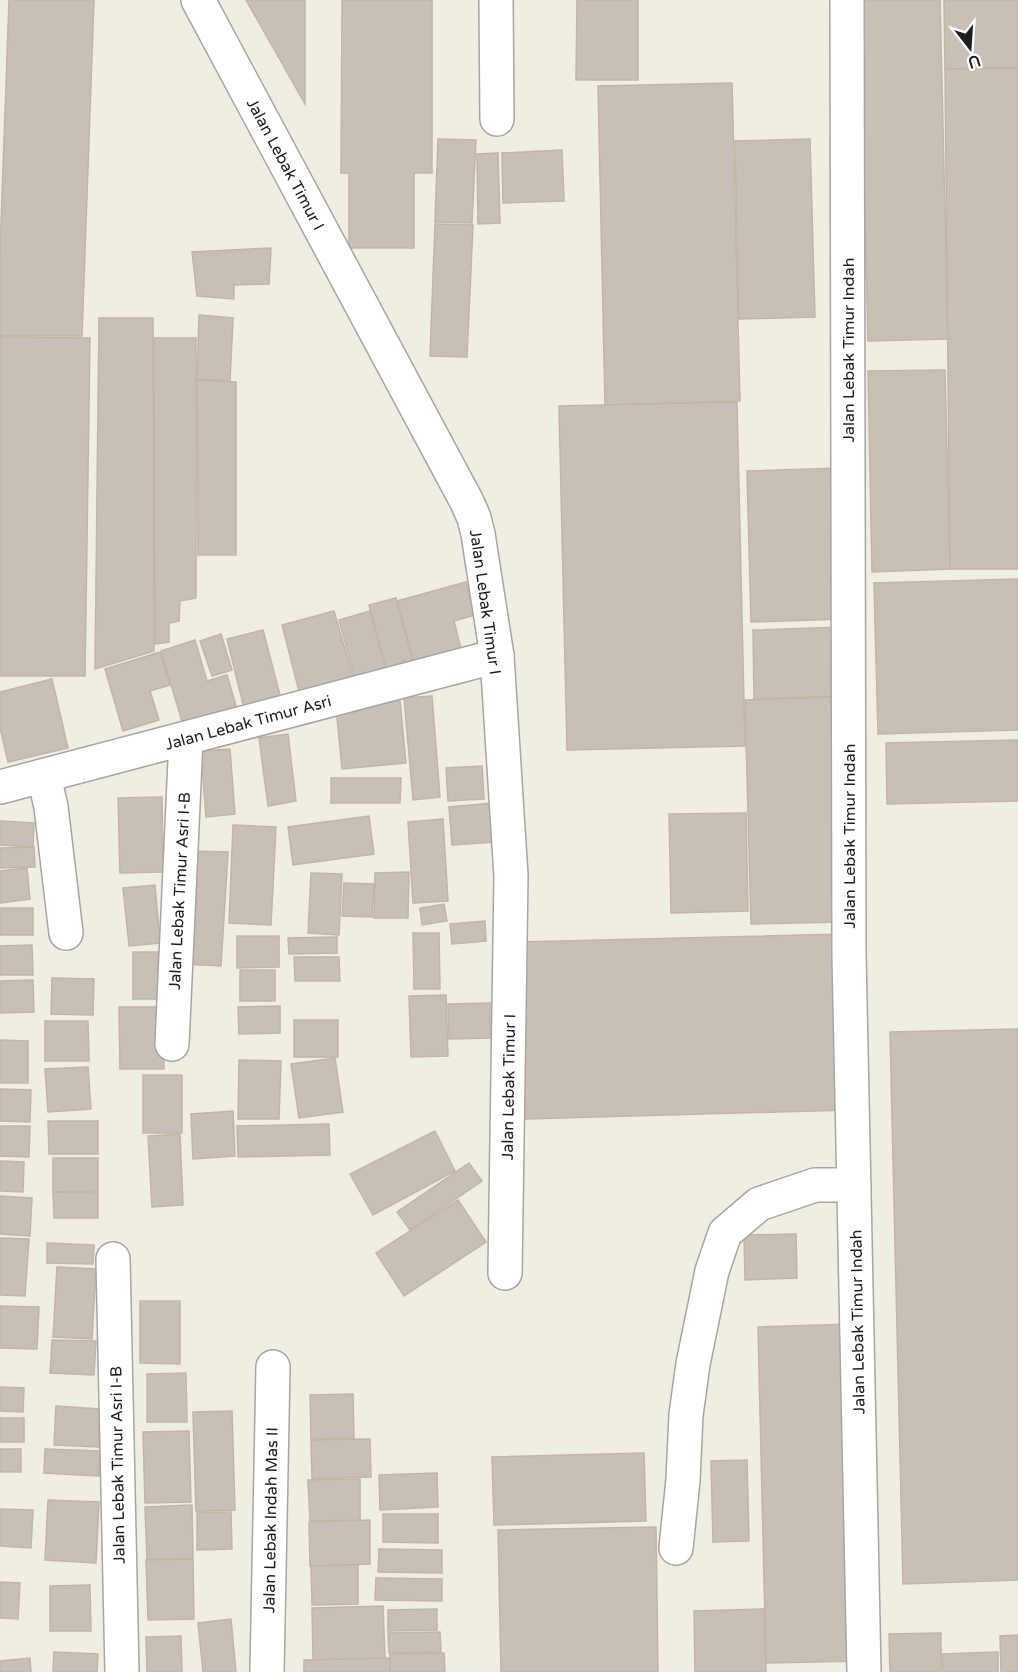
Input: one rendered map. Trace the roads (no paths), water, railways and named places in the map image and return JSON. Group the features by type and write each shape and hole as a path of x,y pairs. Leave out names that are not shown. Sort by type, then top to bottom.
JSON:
{"street":[{"name":"Jalan Lebak Timur I","path":"198,0 474,518 496,656 511,876 505,1273"},
{"path":"496,0 497,119"},
{"name":"Jalan Lebak Timur Indah","path":"847,0 849,954 864,1672"},
{"name":"Jalan Lebak Timur Asri","path":"0,788 496,656"},
{"name":"Jalan Lebak Timur Asri I-B","path":"172,1044 186,739"},
{"path":"44,776 51,807 66,933"},
{"path":"676,1548 683,1480 686,1415 693,1364 712,1271 725,1233 759,1204 815,1185 854,1185"},
{"name":"Jalan Lebak Timur Asri I-B","path":"113,1259 122,1672"},
{"name":"Jalan Lebak Indah Mas II","path":"267,1672 273,1367"}]}
